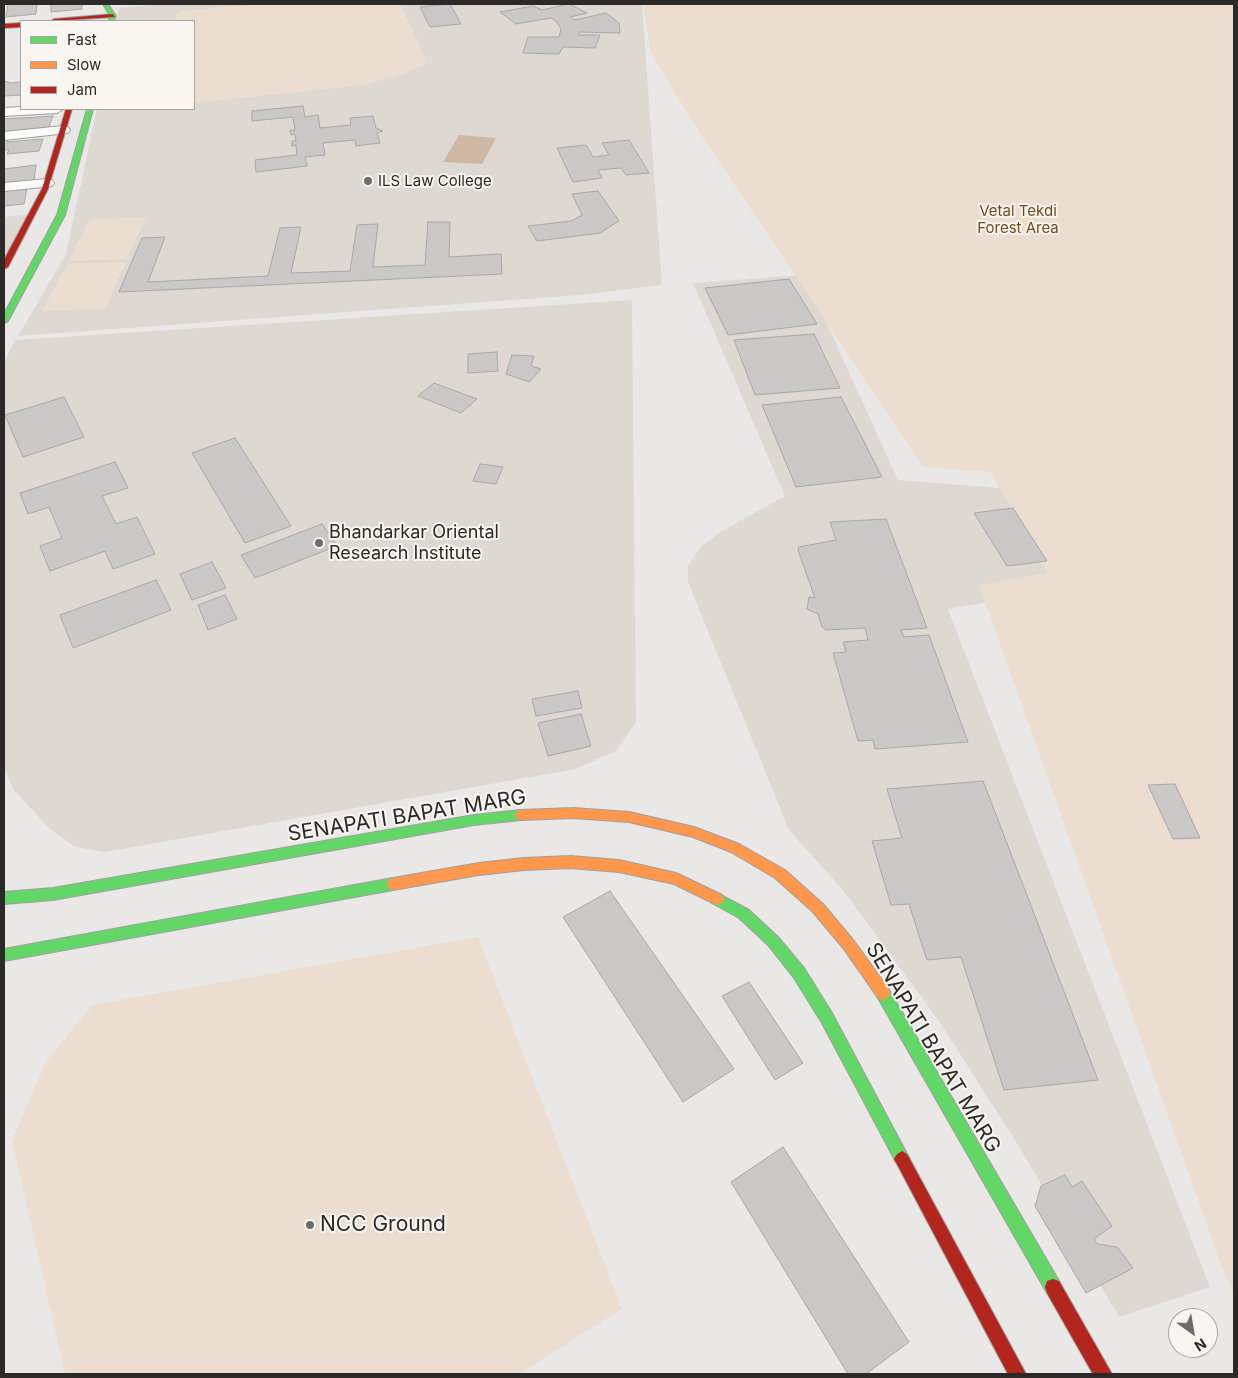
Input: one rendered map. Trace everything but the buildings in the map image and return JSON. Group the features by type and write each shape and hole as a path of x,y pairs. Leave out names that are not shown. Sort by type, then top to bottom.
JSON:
{"main road":[{"path":"75,20 96,19 113,18 105,5 96,19"},
{"path":"4,26 20,25"},
{"path":"4,267 47,183 69,110"},
{"path":"4,321 61,215 90,110"},
{"name":"SENAPATI BAPAT MARG","path":"4,898 53,894 474,820 523,815 573,813 629,817 694,832 735,848 780,874 818,908 849,945 882,993 1103,1374"},
{"path":"4,955 479,869 570,862 619,866 676,879 708,893 744,914 773,941 799,973 827,1018 1017,1374"}],"street":[{"path":"4,112 39,110"},
{"path":"4,136 63,130"},
{"path":"4,187 47,183"}],"shaded area":[{"name":"ILS Law College","path":"158,4 642,4 662,285 581,295 18,336 66,254 97,110 195,110 195,20 116,20 119,8"},
{"path":"459,135 496,138 482,164 443,162"},
{"path":"32,214 26,230 4,264 4,217"},
{"path":"805,275 898,480 1013,489 1071,588 948,609 1210,1287 1119,1317 1018,1145 939,1021 843,890 789,830 688,582 688,565 702,546 720,532 785,496 693,283"},
{"name":"Bhandarkar Oriental Research Institute","path":"632,300 636,722 616,751 576,769 105,852 75,847 50,829 13,789 4,766 4,363 15,340"}],"green space":[{"path":"264,4 400,4 428,63 407,73 364,85 195,103 195,20 175,20 176,14 184,11"},
{"name":"Vetal Tekdi Forest Area","path":"643,4 1234,4 1234,1293 1224,1273 979,585 1048,573 990,472 923,467 691,120 651,53"},
{"path":"146,217 127,259 68,261 90,219"},
{"path":"126,262 105,309 42,311 67,264"},
{"name":"NCC Ground","path":"478,937 622,1309 519,1374 65,1374 12,1141 45,1063 92,1005"}],"traffic: fast":[{"path":"105,4 113,16 112,20"},
{"path":"4,321 61,215 90,110"},
{"path":"4,898 53,894 474,820 521,815"},
{"path":"4,955 393,884"},
{"path":"717,899 744,914 773,941 799,973 827,1018 902,1159"},
{"path":"883,993 1053,1287"}],"traffic: slow":[{"path":"521,815 573,813 629,817 694,832 735,848 780,874 818,908 849,945 883,993"},
{"path":"393,884 479,869 524,864 570,862 619,866 676,879 717,899"}],"traffic: jam":[{"path":"66,20 113,16"},
{"path":"4,26 20,25"},
{"path":"4,267 45,189 69,110"},
{"path":"902,1159 1017,1374"},
{"path":"1053,1287 1103,1374"}],"place":[{"name":"ILS Law College","path":"368,181"},
{"name":"Bhandarkar Oriental Research Institute","path":"319,543"},
{"name":"NCC Ground","path":"310,1225"}]}
